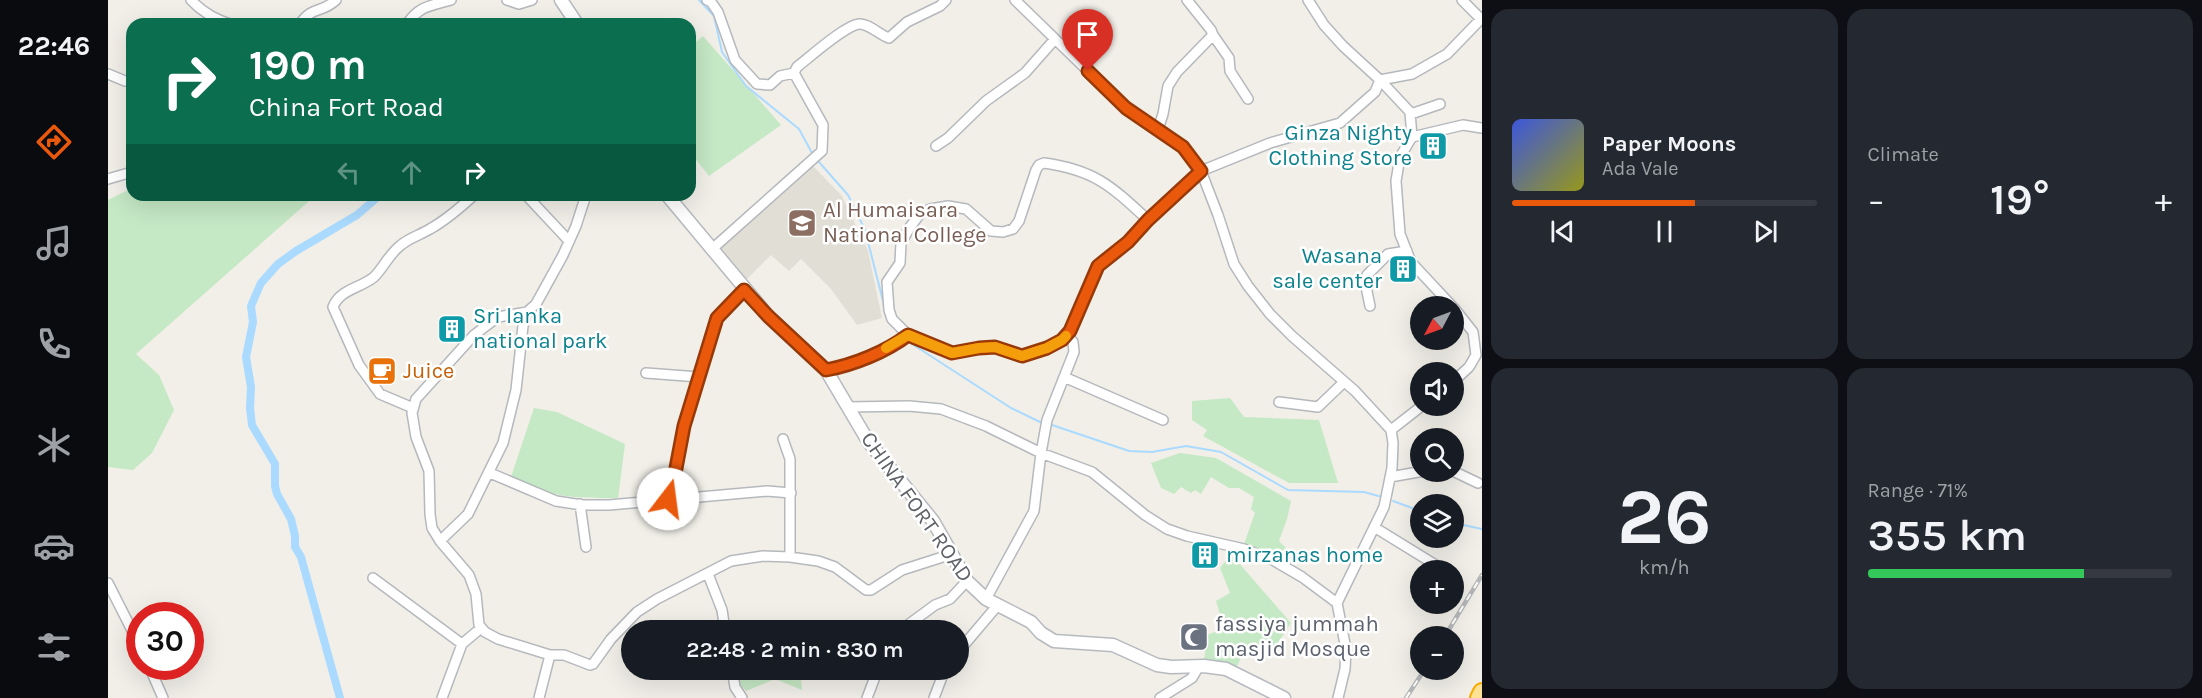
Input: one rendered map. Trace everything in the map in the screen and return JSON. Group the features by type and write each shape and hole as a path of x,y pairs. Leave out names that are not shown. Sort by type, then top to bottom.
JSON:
{"highway":[{"path":"1479,698 1482,692"}],"street":[{"path":"191,0 200,9 216,18"},
{"path":"305,18 311,11 325,9 336,0"},
{"path":"411,18 430,4 451,0"},
{"path":"507,0 519,4 532,0"},
{"path":"561,0 573,18"},
{"path":"707,0 718,12 735,60 757,84 770,85 780,76 794,73"},
{"path":"794,73 797,67 832,39 853,27 860,24 865,25 889,38 907,22 940,6 946,0"},
{"path":"1015,0 1126,108 1183,147 1201,171 1234,264 1248,286 1270,314 1355,391 1391,430 1393,443 1390,477 1384,507 1337,603 1346,649 1346,669 1338,698"},
{"path":"1187,0 1211,30 1229,58 1230,71 1248,99"},
{"path":"1308,0 1330,32 1380,80 1411,114 1412,136 1400,157 1396,181 1400,234 1411,262 1443,296"},
{"path":"1380,80 1412,74 1447,54 1481,18 1462,0"},
{"path":"1158,129 1168,86 1177,72 1213,36"},
{"path":"936,146 948,138 986,101 1025,73 1055,39"},
{"path":"711,250 822,151 823,125 794,73"},
{"path":"108,74 126,81"},
{"path":"1148,220 1106,183 1078,169 1044,163 1036,170 1013,229 991,231 966,209 948,206 930,209 920,214 901,243 900,263 887,282 888,310 892,319 908,335 952,353 995,347 1022,356 1047,348 1067,335 1098,266 1128,242 1148,220 1201,171 1270,143 1340,123 1375,92 1380,80"},
{"path":"1411,114 1440,104"},
{"path":"1412,136 1463,125 1482,128"},
{"path":"108,179 126,174"},
{"path":"413,408 380,394 358,365 333,307 352,287 373,277 398,248 454,213 467,201"},
{"path":"532,201 569,241"},
{"path":"440,541 468,514 503,443 511,414 527,312 538,300 569,241 584,201"},
{"name":"CHINA FORT ROAD","path":"672,201 744,290 768,316 826,370 868,441 933,522 967,581 986,599 1031,622 1041,633 1054,640 1113,645 1157,665 1226,669 1284,698"},
{"path":"1370,306 1365,282 1367,274 1388,254 1407,251"},
{"path":"668,499 684,426 717,318 744,290"},
{"path":"527,312 501,316 488,323 447,363 416,399 413,408 414,428 429,471 433,531 463,566 472,582 481,628 498,639 550,655 564,655 590,665 637,612 657,599 732,561 763,556 790,557 827,564 847,574 866,590 871,590 902,570 952,554"},
{"path":"1464,321 1473,332 1476,355 1464,372"},
{"path":"826,370 843,367 899,342 908,335"},
{"path":"986,599 1034,512 1047,420 1074,352 1072,342 1067,335"},
{"path":"646,374 699,377"},
{"path":"1064,377 1163,420"},
{"path":"1279,402 1318,407 1344,382"},
{"path":"848,407 909,406 941,409 987,426 1041,453 1092,472 1145,515 1167,529 1187,537 1244,549 1273,560 1302,577 1337,603"},
{"path":"1391,430 1410,415"},
{"path":"783,439 790,459 790,557"},
{"path":"490,473 556,501 580,504 609,505 767,491 791,493"},
{"path":"1390,477 1410,473"},
{"path":"1464,476 1478,483"},
{"path":"580,504 586,547"},
{"path":"1374,527 1427,560"},
{"path":"708,574 724,620"},
{"path":"373,578 462,644"},
{"path":"915,620 935,605 950,599 967,581"},
{"path":"108,583 126,618"},
{"path":"969,639 997,606"},
{"path":"442,698 462,644 481,628"},
{"path":"539,698 550,655"},
{"path":"1160,698 1192,678 1198,666"},
{"path":"155,680 163,698"},
{"path":"734,680 735,687 742,698"},
{"path":"867,698 874,680"},
{"path":"934,698 941,680"}],"shaded area":[{"name":"Al Humaisara National College","path":"813,166 842,196 868,251 882,318 857,325 831,289 801,259 789,271 771,255 743,283 718,250"}],"green space":[{"path":"703,36 781,125 709,176 696,160 696,42"},
{"path":"126,191 126,201 309,201 136,354 159,375 174,410 152,453 133,470 108,467 108,200"},
{"path":"1230,398 1244,417 1319,420 1338,483 1289,483 1203,436 1207,430 1192,420 1192,401"},
{"path":"534,408 557,412 625,444 618,498 588,498 550,493 511,477"},
{"path":"1180,453 1216,458 1291,501 1279,541 1286,548 1280,559 1244,544 1255,513 1251,509 1254,497 1239,488 1229,488 1211,477 1201,494 1195,490 1191,493 1181,487 1174,494 1161,488 1151,463"},
{"path":"1231,554 1291,623 1268,658 1245,650 1237,666 1204,662 1207,635 1224,628 1216,601 1230,593 1220,568"},
{"path":"738,680 773,680 746,691"},
{"path":"777,680 801,680 802,690"}],"waterway":[{"path":"699,0 714,16 722,52 746,86 799,129 812,153"},
{"path":"819,162 848,195 865,230 884,305"},
{"path":"340,698 301,557 295,547 291,519 277,494 275,464 252,425 251,387 246,357 253,322 251,306 261,283 278,264 357,215 373,201"},
{"path":"887,316 901,336"},
{"path":"909,342 1011,408 1040,422"},
{"path":"1052,425 1129,451 1152,452 1186,446 1221,452 1288,490 1364,492 1382,497"},
{"path":"1393,501 1410,507"},
{"path":"1464,525 1482,529"}],"railway":[{"path":"1451,626 1482,575"},
{"path":"1406,698 1418,680"}],"slow traffic":[{"path":"886,348 908,335 952,353 995,347 1022,356 1047,348 1066,336"}],"place":[{"name":"Ginza Nighty Clothing Store","path":"1433,146"},
{"name":"Al Humaisara National College","path":"802,223"},
{"name":"Wasana sale center","path":"1403,269"},
{"name":"Sri lanka national park","path":"452,329"},
{"name":"Juice","path":"382,371"},
{"name":"mirzanas home","path":"1205,555"},
{"name":"fassiya jummah masjid Mosque","path":"1194,637"}],"route":[{"path":"668,499 684,426 717,318 744,290 768,316 826,370 843,367 899,342 908,335 952,353 995,347 1022,356 1047,348 1062,340 1070,331 1098,266 1128,242 1148,220 1201,171 1183,147 1126,108 1088,71"}]}
